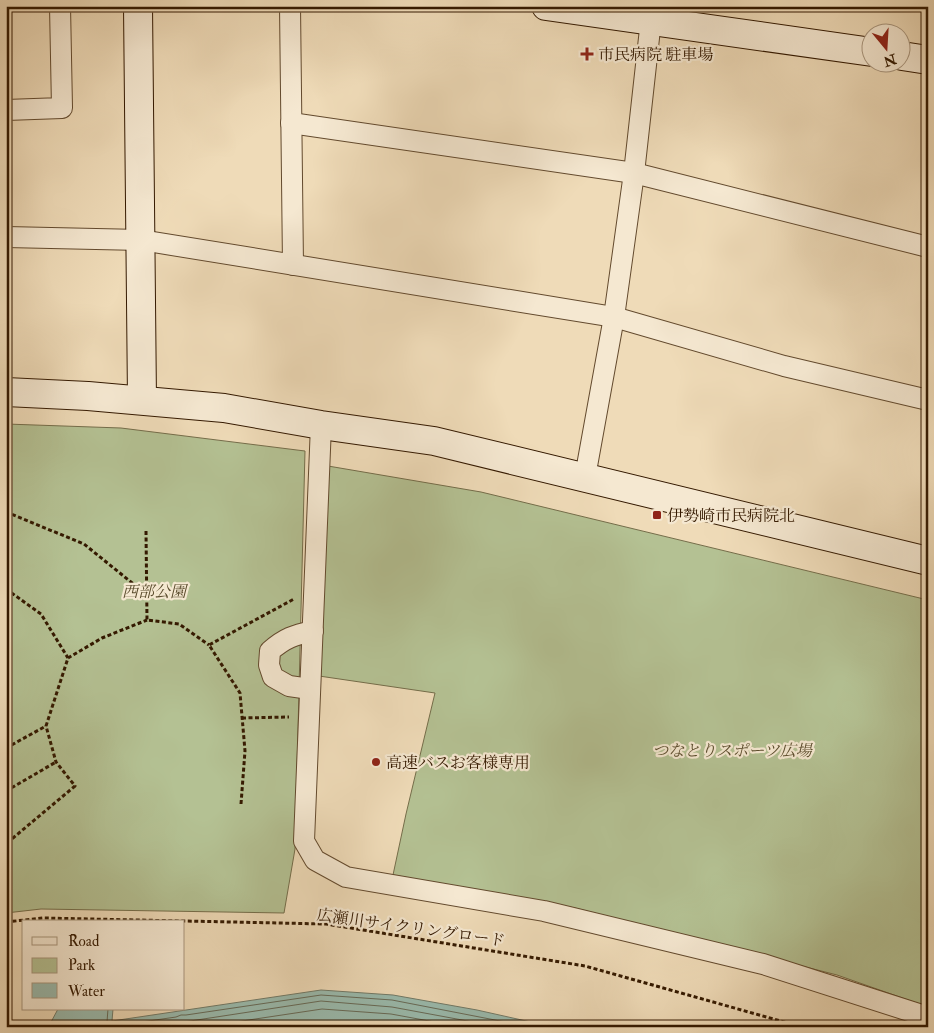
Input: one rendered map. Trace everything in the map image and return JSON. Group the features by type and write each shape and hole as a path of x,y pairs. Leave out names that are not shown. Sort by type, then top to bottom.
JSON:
{"street":[{"path":"6,110 62,108 60,6"},
{"path":"138,6 142,400"},
{"path":"290,6 293,264"},
{"path":"546,6 862,51"},
{"path":"586,477 614,317 634,173 651,20"},
{"path":"912,58 928,60"},
{"path":"291,123 634,173 928,247"},
{"path":"6,237 141,240 614,317 784,366 928,400"},
{"path":"6,392 142,400 224,408 321,425 434,441 928,561"},
{"path":"321,425 304,841 315,860 346,877 544,911 734,957 772,967 928,1018"},
{"path":"310,689 289,686 273,677 269,665 270,651 282,640 293,635 313,631"}],"path":[{"path":"6,512 84,544 147,595"},
{"path":"146,530 148,620"},
{"path":"6,589 41,614 68,658"},
{"path":"209,645 301,595"},
{"path":"6,840 13,838 75,786 56,762 46,726 68,658 102,638 148,620 179,624 209,645 240,693 245,751 241,804"},
{"path":"242,718 298,717"},
{"path":"6,748 46,726"},
{"path":"6,791 56,762"},
{"name":"広瀬川サイクリングロード","path":"24,920 43,918 137,920"},
{"name":"広瀬川サイクリングロード","path":"6,922 22,920"},
{"name":"広瀬川サイクリングロード","path":"185,921 326,924 585,966 802,1027"}],"green space":[{"name":"西部公園","path":"6,424 121,428 305,451 295,849 284,913 41,909 6,913"},
{"name":"つなとりスポーツ広場","path":"328,466 481,492 928,600 928,1007 837,975 575,908 393,875 435,693 319,676"}],"water":[{"path":"321,990 393,995 477,1010 553,1027 45,1027 50,1024 57,1010 113,1010 112,1021"}],"place":[{"name":"市民病院 駐車場","path":"587,54"},
{"name":"伊勢崎市民病院北","path":"657,515"},
{"name":"高速バスお客様専用","path":"376,762"}]}
